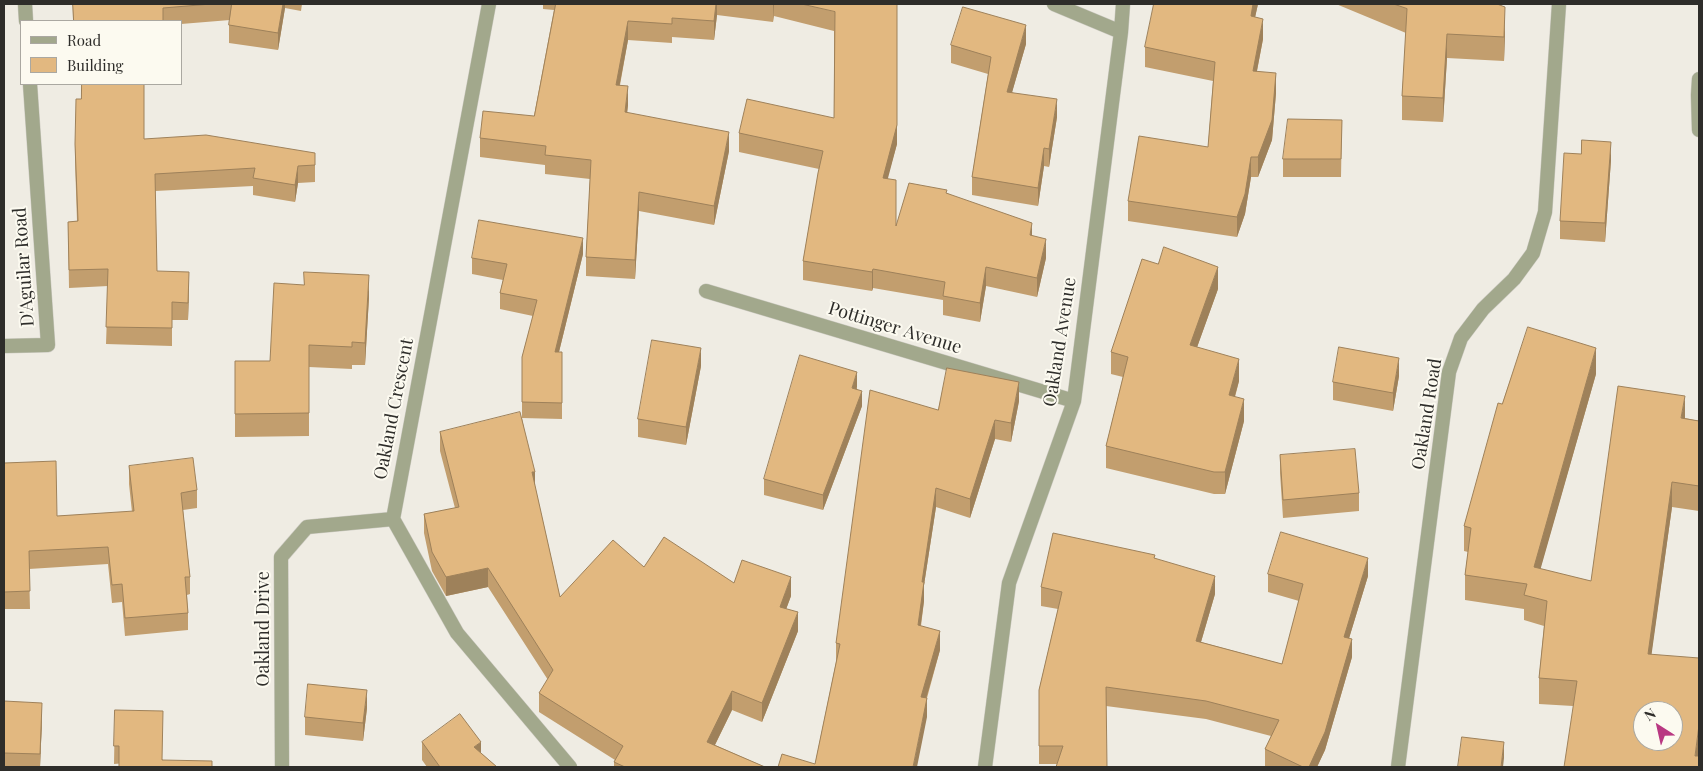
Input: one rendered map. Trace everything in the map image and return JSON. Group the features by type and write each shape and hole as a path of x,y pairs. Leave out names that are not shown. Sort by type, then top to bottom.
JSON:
{"street":[{"path":"25,4 26,20"},
{"name":"Oakland Crescent","path":"393,518 489,4"},
{"path":"1054,4 1121,32"},
{"name":"Oakland Avenue","path":"985,767 1009,583 1074,401 1123,4"},
{"name":"Oakland Road","path":"1398,767 1449,372 1461,338 1483,309 1514,279 1533,253 1545,212 1560,4"},
{"path":"1699,79 1699,130"},
{"name":"D'Aguilar Road","path":"4,346 48,344 30,85"},
{"name":"Pottinger Avenue","path":"706,291 1074,401"},
{"path":"393,518 457,633 570,767"},
{"name":"Oakland Drive","path":"282,767 281,557 307,527 393,518"}],"building":[{"path":"73,4 211,4 163,8 163,20 74,20"},
{"path":"232,4 283,4 278,33 229,25"},
{"path":"556,4 716,4 714,21 672,18 672,24 628,21 616,85 628,86 625,112 729,132 714,206 639,192 635,260 586,257 591,160 545,155 546,146 480,138 483,111 534,116"},
{"path":"802,4 897,4 897,125 883,178 896,180 896,226 909,183 947,190 946,193 1032,223 1030,235 1046,239 1037,278 986,267 980,303 943,296 945,282 873,269 872,272 803,261 823,151 739,133 747,99 834,118 835,12"},
{"path":"1154,4 1253,4 1251,16 1263,19 1253,71 1276,73 1272,120 1258,157 1251,157 1245,194 1237,217 1128,201 1139,136 1208,147 1215,62 1145,47"},
{"path":"1394,4 1497,4 1505,7 1504,37 1447,34 1443,98 1402,96 1407,9"},
{"path":"963,7 1026,25 1007,92 1057,99 1049,149 1044,148 1038,188 972,177 991,57 951,45"},
{"path":"82,85 144,85 144,139 206,135 315,153 315,165 298,166 295,185 253,178 255,168 155,174 157,271 189,272 188,303 172,302 172,328 106,327 108,269 69,270 68,222 78,221 75,144 76,99 81,99"},
{"path":"1288,119 1342,120 1341,159 1283,159"},
{"path":"1582,140 1611,142 1605,223 1560,221 1564,153 1581,154"},
{"path":"479,220 583,238 555,352 562,352 562,403 522,402 522,357 537,300 500,293 507,264 472,258"},
{"path":"1164,247 1218,267 1190,345 1239,359 1229,395 1244,399 1225,472 1214,472 1106,446 1128,357 1111,352 1142,259 1158,264"},
{"path":"304,272 369,275 365,343 352,342 352,347 309,345 309,413 235,414 235,361 270,361 274,283 304,285"},
{"path":"1528,327 1596,348 1534,567 1591,581 1618,386 1685,396 1681,418 1699,421 1699,486 1672,482 1648,654 1699,658 1699,725 1695,756 1699,756 1699,767 1564,767 1577,681 1539,678 1547,601 1524,595 1527,584 1465,575 1471,528 1464,526 1498,403 1502,404"},
{"path":"652,340 701,348 686,427 638,419"},
{"path":"1339,347 1399,358 1393,393 1333,382"},
{"path":"800,355 857,372 852,388 862,391 823,495 764,479"},
{"path":"947,368 1019,382 1011,423 995,420 970,499 936,488 922,582 924,582 918,625 940,631 921,697 927,698 913,767 778,767 782,754 815,764 840,644 836,643 870,390 938,410"},
{"path":"520,412 535,472 532,472 560,597 613,540 644,567 664,537 734,583 742,560 791,577 780,607 798,612 762,703 732,691 707,742 765,767 625,767 614,762 623,746 539,693 553,670 488,568 446,577 432,552 424,514 459,507 440,432"},
{"path":"1355,449 1359,493 1283,500 1280,455"},
{"path":"193,458 197,490 181,493 190,577 185,577 188,613 125,618 122,584 112,585 108,547 29,551 30,591 4,592 4,463 56,461 57,516 134,511 129,466"},
{"path":"1281,532 1368,558 1344,637 1352,639 1325,732 1309,767 1303,767 1265,749 1279,720 1206,701 1106,687 1107,767 1056,767 1063,746 1039,746 1039,690 1062,592 1041,587 1053,533 1155,555 1154,558 1215,576 1196,641 1282,664 1303,584 1268,574"},
{"path":"308,684 367,690 363,723 305,717"},
{"path":"4,701 42,703 40,754 4,753"},
{"path":"115,710 163,711 162,760 212,761 212,767 119,767 119,746 114,746"},
{"path":"460,714 481,742 474,747 497,767 440,767 422,742"},
{"path":"1462,737 1504,742 1501,767 1458,767"}]}
